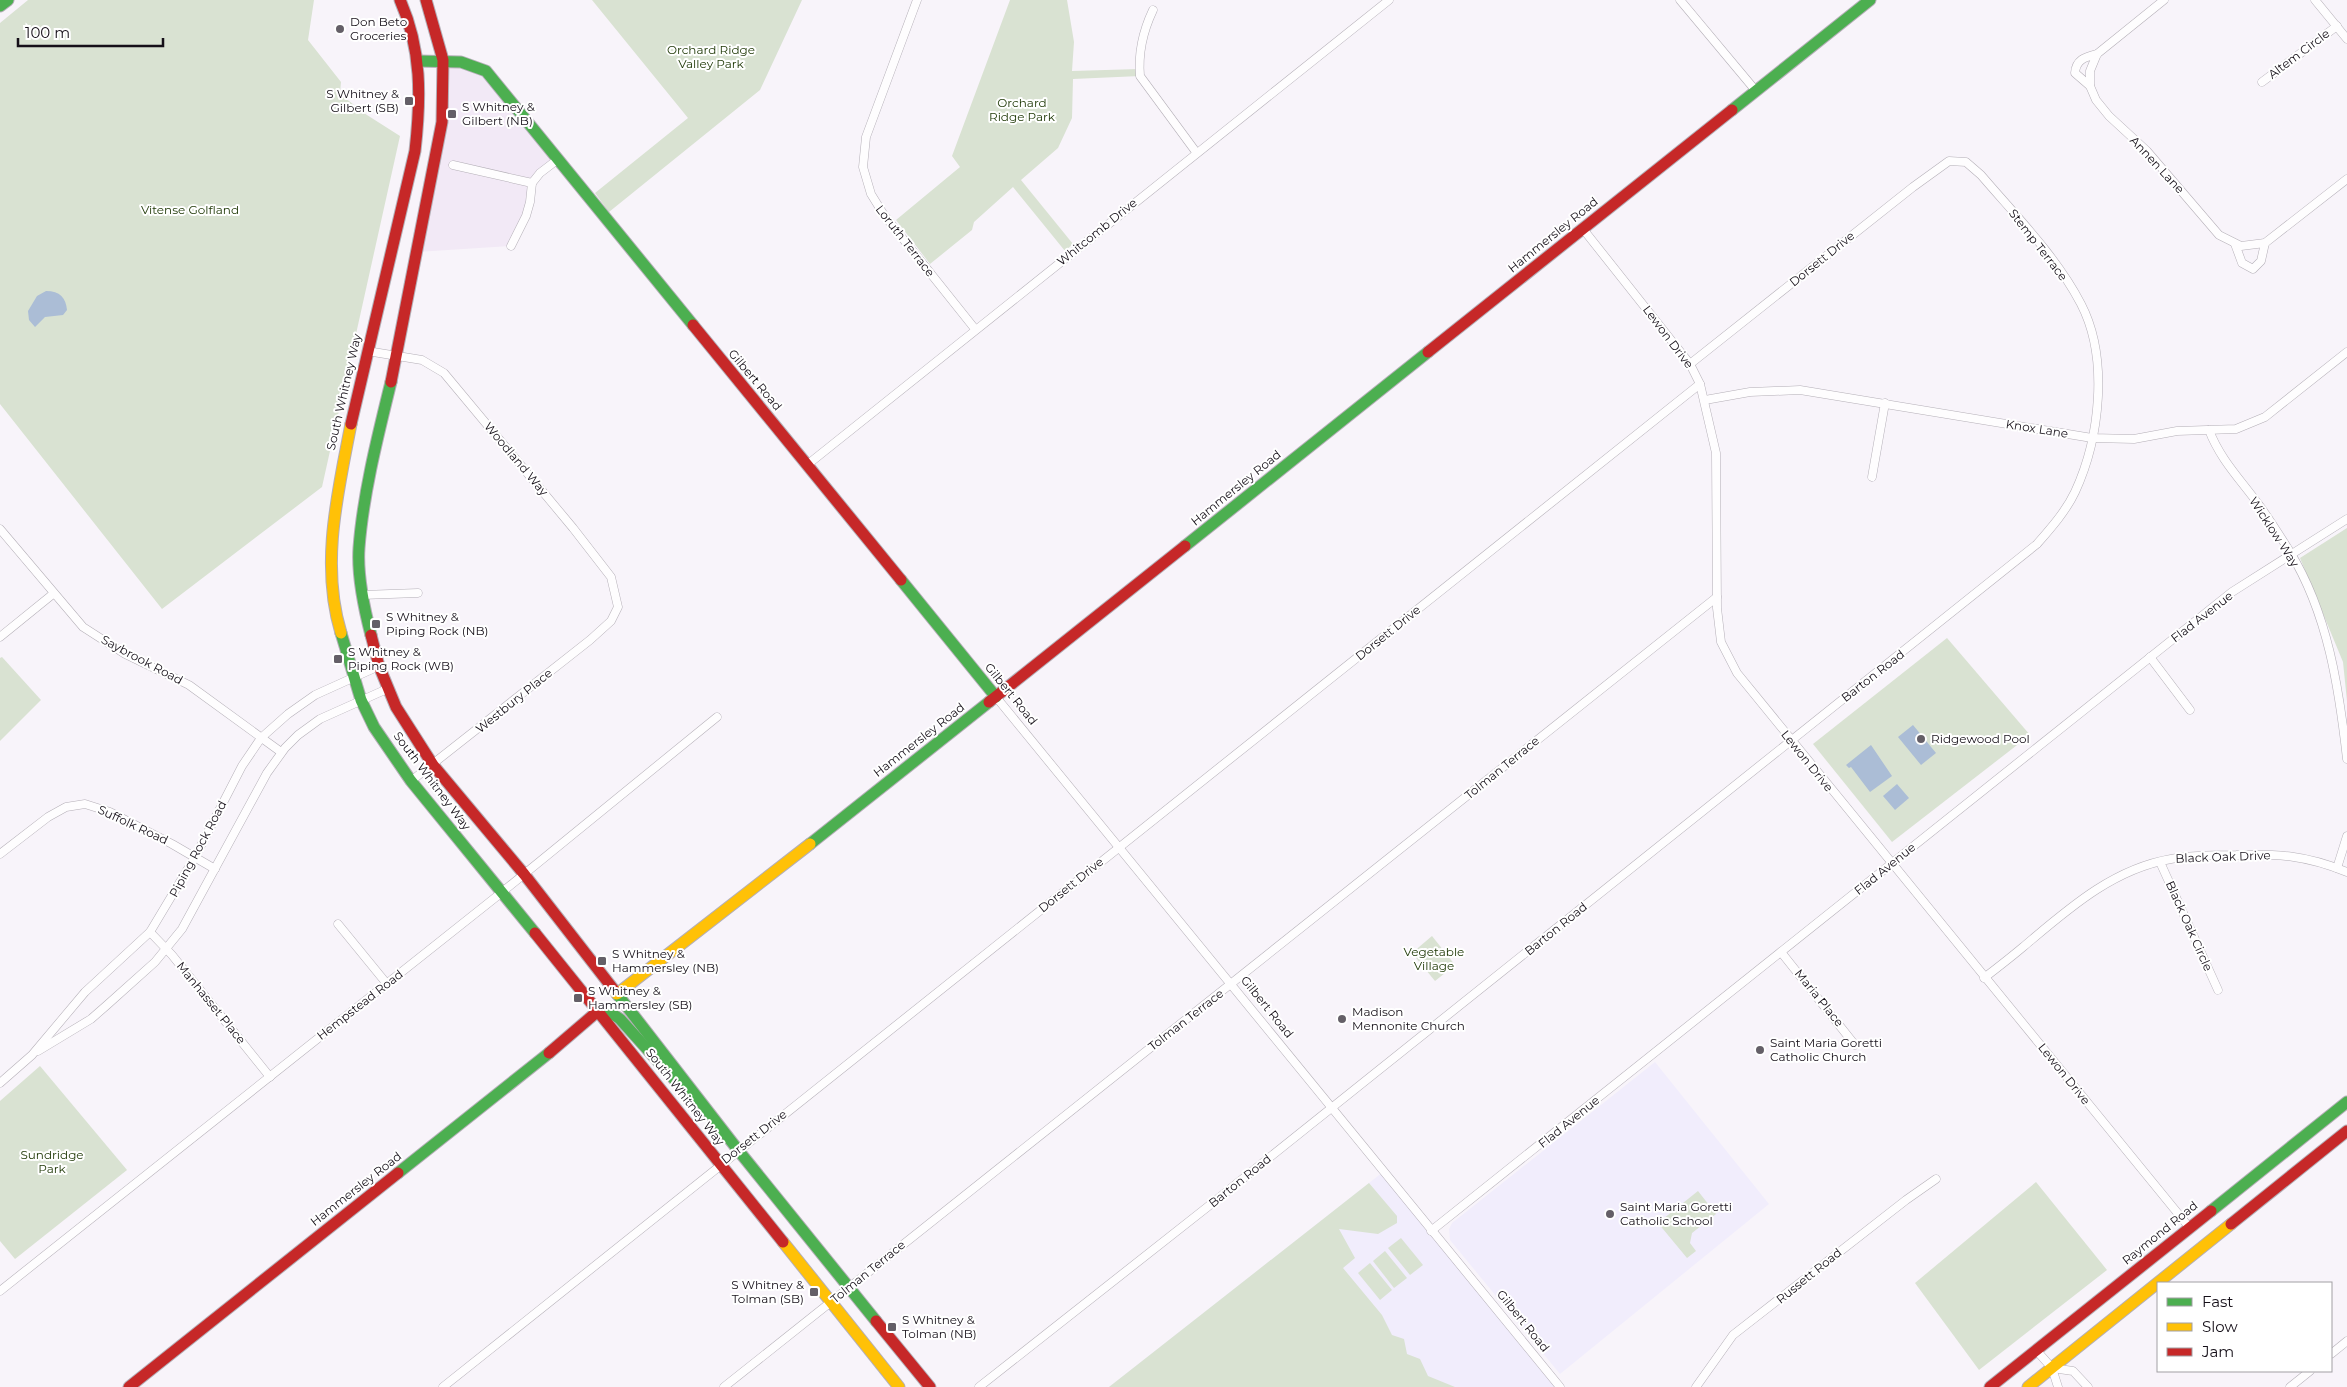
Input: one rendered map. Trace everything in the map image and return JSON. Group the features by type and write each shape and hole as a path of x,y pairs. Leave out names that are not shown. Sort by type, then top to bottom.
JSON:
{"main road":[{"path":"0,6 8,0"},
{"name":"South Whitney Way","path":"400,0 414,34 418,61 420,119 415,151 352,417 333,517 332,574 334,599 353,677 361,700 374,727 411,781 899,1387"},
{"name":"South Whitney Way","path":"426,0 443,60 442,122 398,355 375,445 359,549 362,594 379,666 387,689 416,741 433,765 524,874 738,1150 930,1387"},
{"name":"Hammersley Road","path":"618,994 716,919 996,697 1868,1"},
{"name":"Gilbert Road","path":"418,61 443,60 472,63 486,71 996,697"},
{"path":"598,1011 616,1015 679,1086 702,1104"},
{"name":"Hammersley Road","path":"129,1387 547,1055 598,1011"},
{"name":"Raymond Road","path":"1990,1387 2347,1102"},
{"path":"2159,1282 2347,1131"},
{"path":"2028,1387 2157,1284"}],"street":[{"name":"Loruth Terrace","path":"918,0 866,138 862,167 871,194 884,215 975,329"},
{"name":"Whitcomb Drive","path":"807,465 1388,0"},
{"path":"1680,0 1756,91"},
{"path":"2090,86 2090,71 2097,54 2164,0"},
{"path":"2315,0 2347,39"},
{"path":"1154,10 1143,35 1139,66 1140,76 1196,152"},
{"name":"Altem Circle","path":"2262,82 2336,26"},
{"name":"Annen Lane","path":"2097,54 2083,58 2075,67 2075,73 2090,86 2096,100 2109,116 2147,151 2219,236 2235,244 2250,246 2264,243"},
{"path":"511,246 526,216 532,183 540,173 557,160"},
{"name":"Dorsett Drive","path":"1690,364 1913,187 1949,161 1958,162"},
{"name":"Stemp Terrace","path":"1958,162 1966,162 1981,175 2062,273 2082,305 2092,337 2097,368 2099,403 2092,438"},
{"path":"453,166 532,183"},
{"path":"2235,244 2242,263 2253,269 2261,262 2264,243 2347,179"},
{"name":"Lewon Drive","path":"1583,229 1690,364 1700,384 1716,453 1717,597 1721,642 1737,673 2189,1227"},
{"name":"Woodland Way","path":"368,351 422,360 444,373 573,528 611,577 618,607 613,617"},
{"name":"Knox Lane","path":"1705,400 1750,392 1800,390 2092,438 2134,440 2177,431 2236,429 2264,417 2347,352"},
{"name":"Dorsett Drive","path":"443,1387 720,1164 1700,384"},
{"path":"1872,477 1885,403"},
{"name":"Wicklow Way","path":"2209,430 2217,450 2259,505 2291,554 2314,601 2333,659 2347,759"},
{"name":"Barton Road","path":"978,1387 1332,1109 2037,544 2058,520 2075,492 2092,438"},
{"name":"Flad Avenue","path":"1431,1231 2232,592 2347,520"},
{"name":"Saybrook Road","path":"0,529 53,594 83,627 125,654 189,684 281,752"},
{"path":"362,594 418,593"},
{"path":"0,637 53,594"},
{"name":"Tolman Terrace","path":"724,1387 1717,597"},
{"name":"Westbury Place","path":"411,781 590,640 613,617"},
{"path":"2150,657 2190,710"},
{"name":"Piping Rock Road","path":"0,1083 32,1055 85,992 150,932 195,857 242,766 261,738 288,714 314,695 379,666"},
{"name":"Piping Rock Road","path":"32,1055 91,1019 155,962 166,949 182,929 254,795 281,752 298,735 320,720 387,689"},
{"name":"Gilbert Road","path":"996,697 1560,1387"},
{"name":"Hempstead Road","path":"0,1291 501,893 717,717"},
{"name":"Suffolk Road","path":"0,854 48,817 66,807 85,804 110,812 215,869"},
{"path":"2337,868 2347,836"},
{"name":"Black Oak Drive","path":"1984,978 2052,923 2108,882 2129,871 2171,859 2211,856 2281,855 2308,858 2347,872"},
{"name":"Black Oak Circle","path":"2160,862 2218,990"},
{"path":"338,924 386,984"},
{"name":"Manhasset Place","path":"150,932 270,1077"},
{"name":"Maria Place","path":"1781,952 1855,1046"},
{"name":"Russett Road","path":"1696,1387 1733,1335 1898,1205 1936,1179"},
{"path":"2332,1353 2347,1341"},
{"path":"2036,1350 2052,1368 2058,1387"},
{"path":"2052,1368 2073,1371 2088,1387"},
{"path":"2290,1387 2309,1372"}],"shaded area":[{"path":"443,60 471,63 557,160 535,177 530,202 511,246 417,252 433,173"},
{"name":"Saint Maria Goretti Catholic School","path":"1655,1062 1769,1204 1560,1374 1450,1240 1449,1229 1452,1223"},
{"path":"1383,1172 1560,1387 1109,1387"}],"green space":[{"name":"Vitense Golfland","path":"28,0 314,0 308,40 341,82 340,94 367,115 400,136 322,487 162,609 0,404 0,23"},
{"name":"Orchard Ridge Valley Park","path":"592,0 802,0 760,90 609,212 595,193 688,118"},
{"name":"Orchard Ridge Park","path":"1010,0 1067,0 1074,42 1072,71 1139,69 1140,76 1073,79 1072,118 1058,148 1021,180 1073,244 1065,251 1013,187 974,222 972,230 930,264 896,220 960,167 952,156"},
{"path":"2347,528 2347,701 2343,662 2300,558"},
{"name":"Ridgewood Pool","path":"1947,638 2030,735 1892,842 1813,744"},
{"path":"2,657 41,700 0,741 0,658"},
{"name":"Vegetable Village","path":"1432,936 1455,965 1435,981 1412,953"},
{"name":"Sundridge Park","path":"40,1066 127,1170 15,1259 0,1241 0,1101"},
{"path":"2036,1182 2107,1270 1979,1370 1915,1283"},
{"path":"1369,1183 1397,1216 1397,1223 1378,1234 1339,1229 1355,1258 1343,1268 1382,1315 1392,1335 1404,1339 1407,1354 1420,1359 1428,1376 1455,1387 1109,1387"},
{"path":"1698,1191 1716,1214 1692,1233 1690,1243 1696,1251 1687,1258 1658,1223"},
{"path":"1401,1238 1423,1265 1410,1275 1388,1248"},
{"path":"1385,1251 1407,1278 1394,1288 1373,1261"},
{"path":"1370,1263 1392,1290 1380,1300 1358,1273"}],"water":[{"path":"46,291 59,294 64,299 67,310 63,315 45,317 35,327 29,320 28,311 37,296"},
{"path":"1913,725 1936,753 1921,765 1898,737"},
{"path":"1871,745 1892,776 1870,792 1851,767 1849,768 1846,765"},
{"path":"1897,784 1909,798 1895,810 1883,796"}],"traffic: fast":[{"path":"0,6 8,0"},
{"path":"1732,110 1870,0"},
{"path":"418,61 461,62 486,71 693,325"},
{"path":"1185,546 1428,352"},
{"path":"371,635 360,581 359,548 367,486 391,382"},
{"path":"901,580 996,697"},
{"path":"341,633 361,700 374,727 411,781 535,933"},
{"path":"810,844 989,702"},
{"path":"614,990 738,1150 876,1321"},
{"path":"598,1011 611,1013 620,1019 683,1089"},
{"path":"398,1173 549,1053"},
{"path":"2211,1211 2347,1102"}],"traffic: slow":[{"path":"341,633 332,581 333,528 351,424"},
{"path":"617,994 810,844"},
{"path":"2159,1282 2231,1224"},
{"path":"783,1242 899,1387"},
{"path":"2028,1387 2157,1283"}],"traffic: jam":[{"path":"351,424 415,151 419,93 418,74 412,37 400,0"},
{"path":"391,382 442,122 443,60 426,0"},
{"path":"1428,352 1732,110"},
{"path":"693,325 901,580"},
{"path":"989,702 1185,546"},
{"path":"371,635 379,666 396,707 433,765 524,874 614,990"},
{"path":"535,933 783,1242"},
{"path":"549,1053 598,1011"},
{"path":"2231,1224 2347,1131"},
{"path":"129,1387 398,1173"},
{"path":"1990,1387 2211,1211"},
{"path":"876,1321 930,1387"}],"place":[{"name":"Don Beto Groceries","path":"340,29"},
{"name":"S Whitney & Gilbert (SB)","path":"409,101"},
{"name":"S Whitney & Gilbert (NB)","path":"452,114"},
{"name":"S Whitney & Piping Rock (NB)","path":"376,624"},
{"name":"S Whitney & Piping Rock (WB)","path":"338,659"},
{"name":"Ridgewood Pool","path":"1921,739"},
{"name":"S Whitney & Hammersley (NB)","path":"602,961"},
{"name":"S Whitney & Hammersley (SB)","path":"578,998"},
{"name":"Madison Mennonite Church","path":"1342,1019"},
{"name":"Saint Maria Goretti Catholic Church","path":"1760,1050"},
{"name":"Saint Maria Goretti Catholic School","path":"1610,1214"},
{"name":"S Whitney & Tolman (SB)","path":"814,1292"},
{"name":"S Whitney & Tolman (NB)","path":"892,1327"}]}
